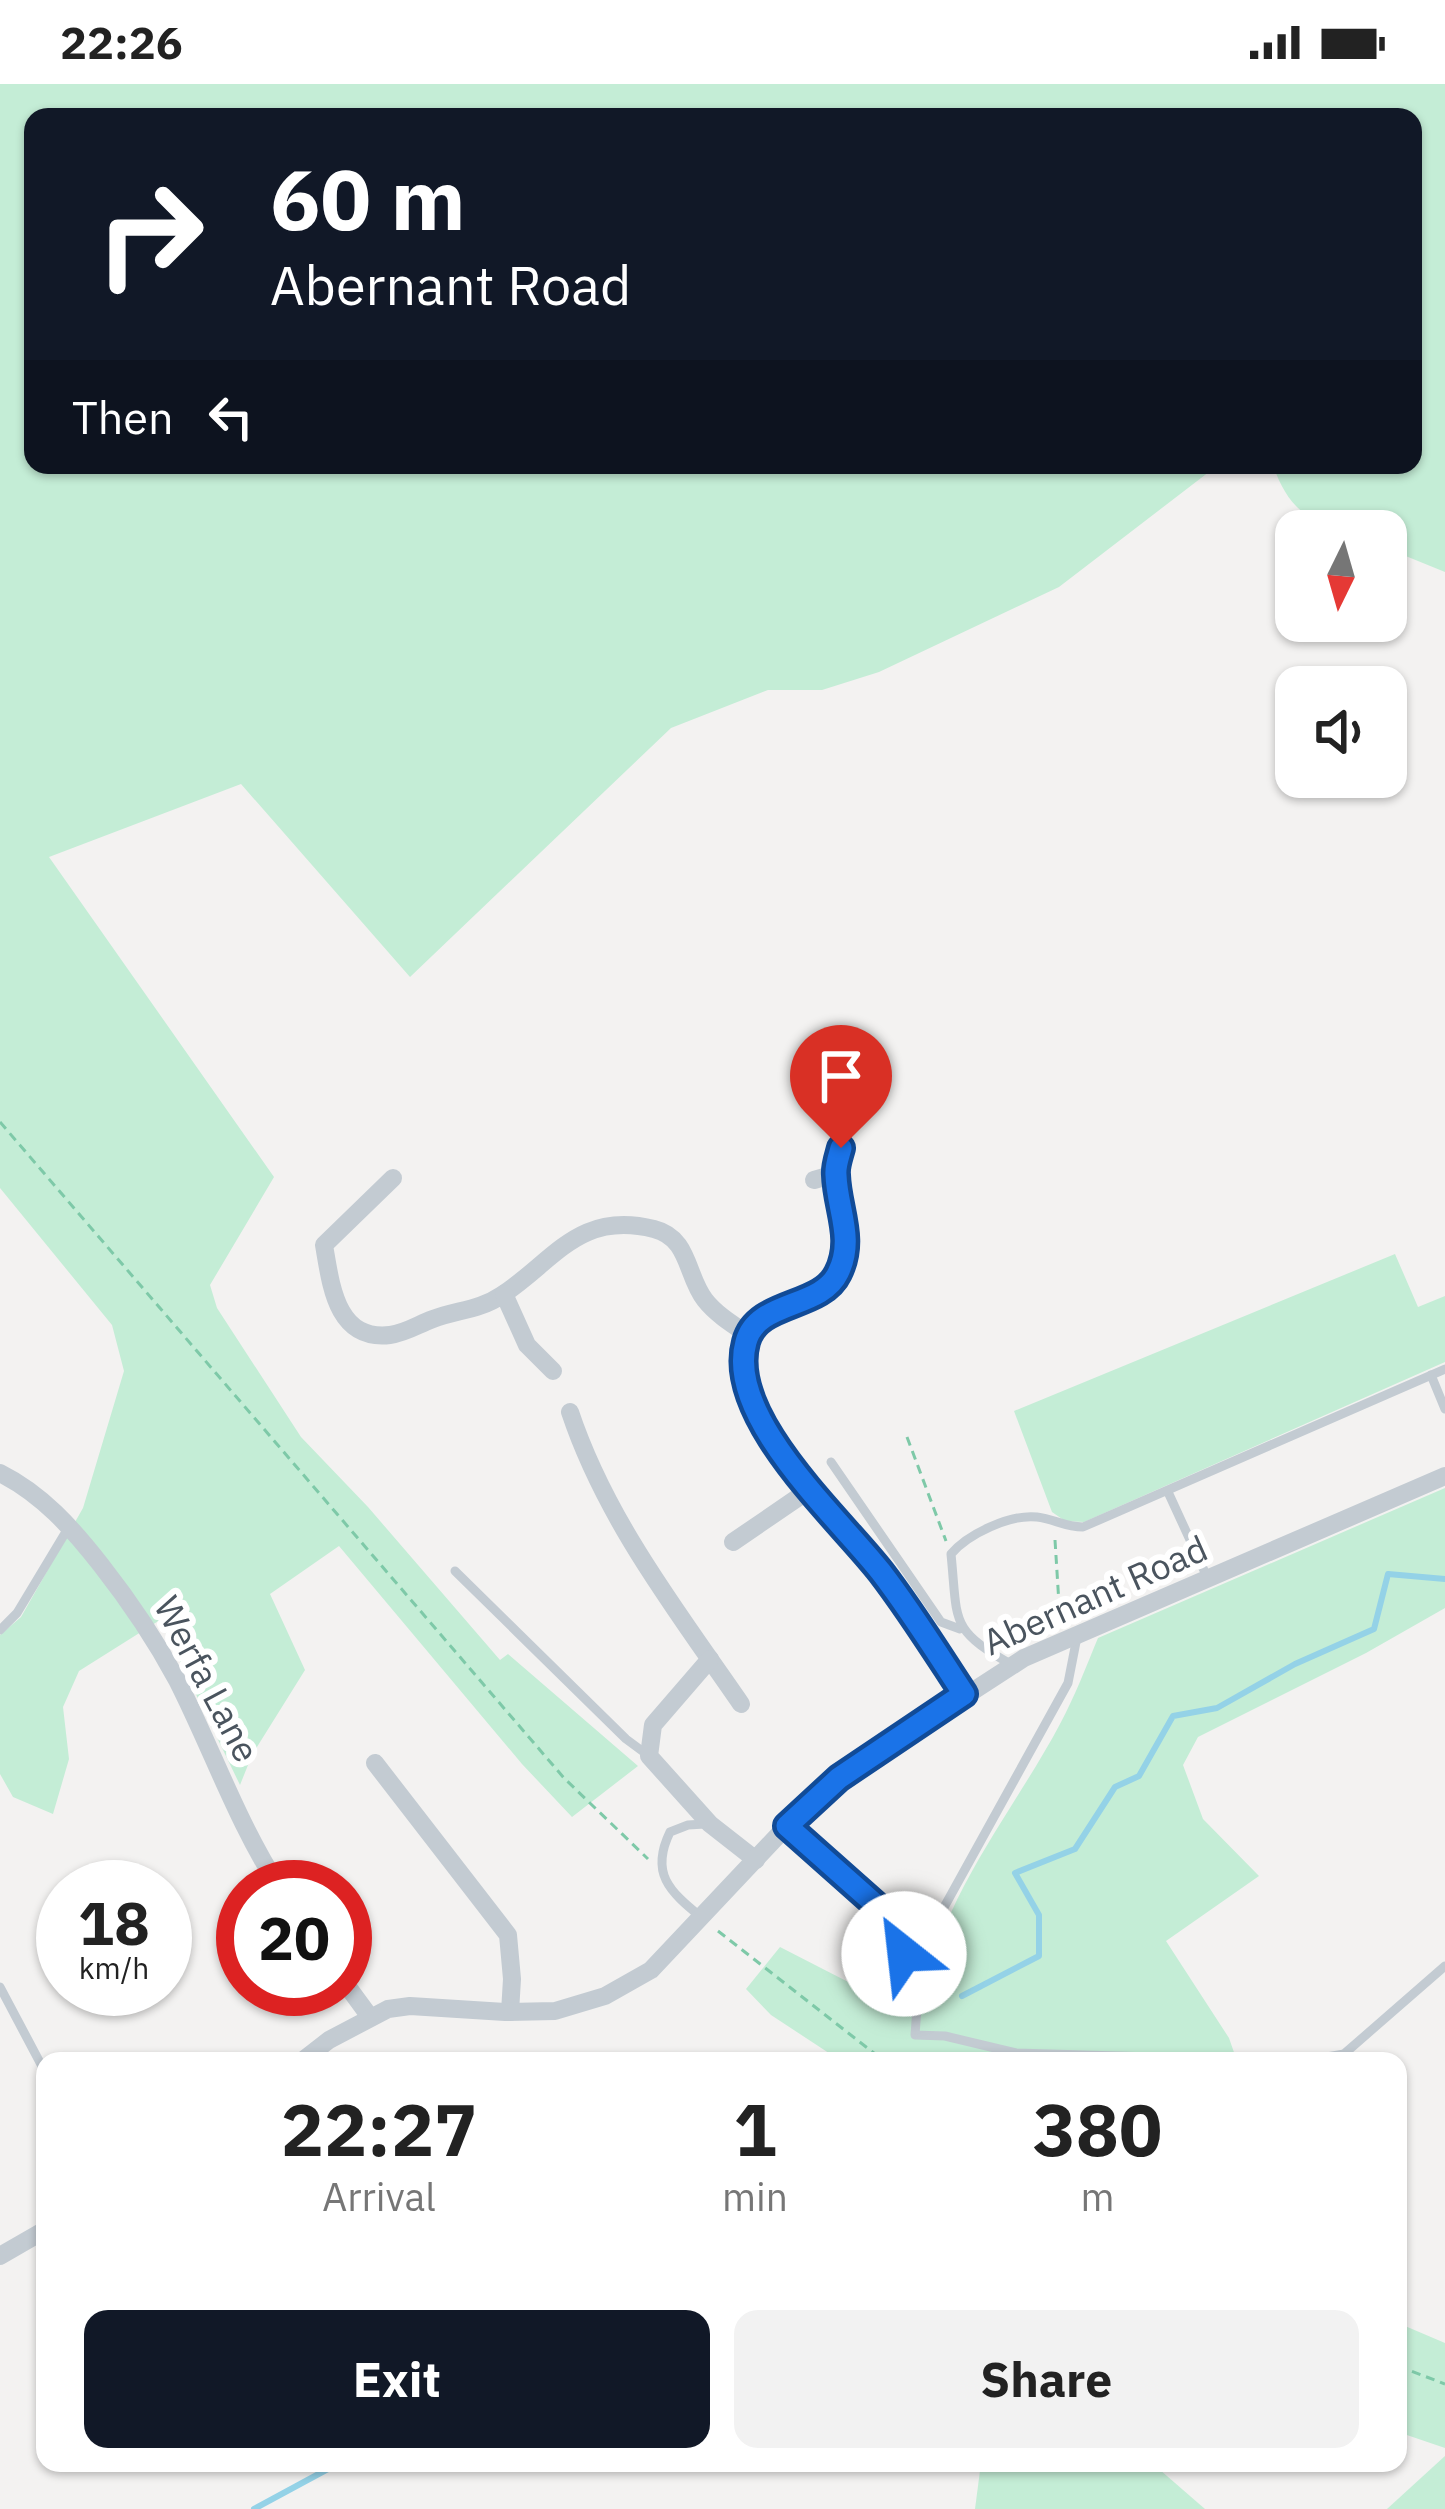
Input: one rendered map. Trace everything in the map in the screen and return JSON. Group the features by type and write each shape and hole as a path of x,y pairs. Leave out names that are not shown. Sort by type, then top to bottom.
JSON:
{"street":[{"path":"841,1148 836,1174 846,1252 837,1278 821,1292 763,1318 747,1334 742,1357 747,1385 761,1419 809,1490 884,1575 964,1694"},
{"path":"814,1180 836,1174"},
{"path":"393,1178 325,1245 340,1313 360,1332 387,1336 480,1308 504,1294 562,1244 595,1229 634,1225 661,1231 684,1250 700,1294 747,1334"},
{"path":"504,1294 527,1345 553,1372"},
{"path":"570,1412 587,1465 619,1526 741,1705"},
{"name":"Werfa Lane","path":"0,1473 24,1485 70,1526 141,1616 178,1683 261,1860"},
{"name":"Abernant Road","path":"370,2017 410,2006 555,2011 605,1996 651,1970 839,1778 964,1694 1012,1665 1445,1476"},
{"path":"733,1542 809,1490"},
{"path":"710,1659 652,1725 649,1756 710,1824 756,1860"},
{"path":"375,1763 508,1935 510,2012"},
{"path":"316,2052 370,2017"},
{"path":"0,2256 36,2235"}],"lane":[{"path":"960,1629 951,1554 962,1541 1022,1517 1043,1518 1060,1527 1084,1527 1445,1369"},
{"path":"1431,1375 1445,1409"},
{"path":"831,1462 941,1622 960,1629 977,1646 1012,1665"},
{"path":"1168,1492 1208,1580"},
{"path":"0,1630 17,1613 70,1526"},
{"path":"454,1571 649,1756"},
{"path":"1012,2052 945,2036 916,2035 920,1970 937,1920 1068,1683 1077,1637"},
{"path":"703,1918 676,1897 662,1873 660,1853 670,1832 710,1824"},
{"path":"787,1826 903,1929 904,1954 888,1980"},
{"path":"1346,2052 1445,1966"},
{"path":"0,1987 36,2055"}],"path":[{"path":"0,1122 564,1778 662,1873"},
{"path":"908,1437 951,1554"},
{"path":"1060,1527 1055,1540 1060,1624 1077,1637"},
{"path":"703,1918 873,2052"},
{"path":"1407,2369 1445,2384"}],"green space":[{"path":"0,84 1445,84 1445,572 1407,557 1407,510 1300,510 1277,474 1422,474 1422,108 24,108 24,474 1206,474 1059,587 879,672 822,690 768,690 671,728 410,977 241,784 49,857 274,1177 210,1285 217,1308 301,1437 500,1660 508,1654 638,1766 572,1817 339,1546 270,1594 305,1670 252,1755 240,1785 160,1620 79,1671 63,1707 69,1759 53,1814 13,1797 0,1774 0,1635 21,1617 83,1508 124,1371 112,1325 0,1188"},
{"path":"1395,1254 1418,1307 1445,1296 1445,1362 1084,1522 1065,1521 1052,1512 1014,1411"},
{"path":"1445,1488 1445,1608 1198,1737 1183,1765 1203,1819 1259,1876 1166,1941 1234,2052 827,2052 771,2015 746,1989 780,1947 897,2007 924,2008 942,1933 978,1861 1060,1724 1098,1638"},
{"path":"1407,2327 1445,2343 1445,2448 1407,2435"},
{"path":"1445,2456 1445,2509 1387,2509"},
{"path":"980,2472 1162,2472 1205,2509 975,2509"}],"waterway":[{"path":"962,1996 1039,1956 1039,1915 1015,1873 1075,1849 1115,1787 1139,1776 1173,1716 1217,1708 1295,1664 1374,1629 1388,1574 1445,1579"},
{"path":"254,2509 322,2472"}],"route":[{"path":"841,1148 836,1174 846,1252 837,1278 821,1292 763,1318 747,1334 742,1357 761,1419 809,1490 884,1575 964,1694 839,1778 787,1826 903,1929 904,1954"}]}
